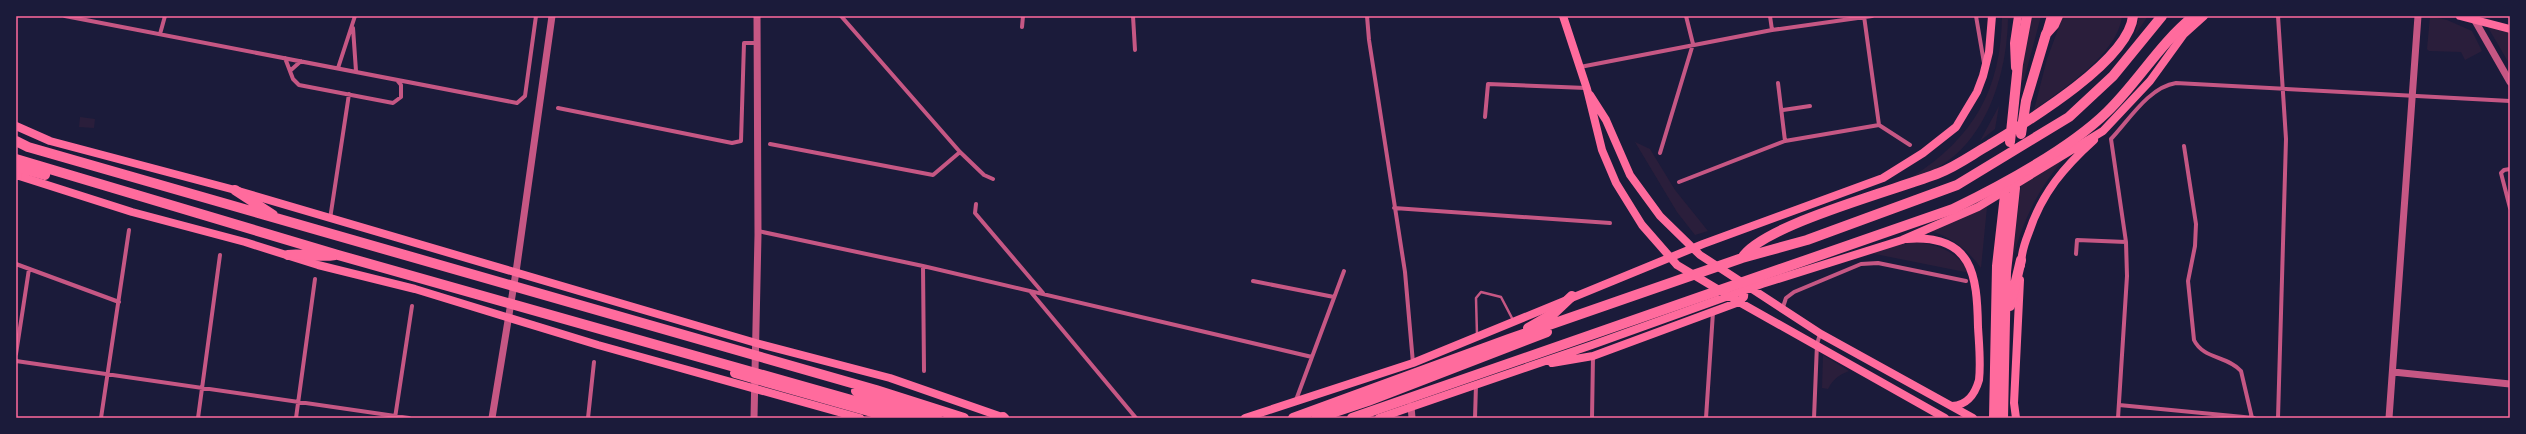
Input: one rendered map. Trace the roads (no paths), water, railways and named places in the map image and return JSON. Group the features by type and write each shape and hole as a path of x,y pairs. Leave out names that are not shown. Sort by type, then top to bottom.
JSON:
{"highway":[{"path":"2010,142 2016,81 2027,16"},
{"path":"2021,134 2026,101 2046,34 2054,25 2058,16"},
{"path":"1742,258 1752,245 1776,232 1894,187 1941,173 2037,116 2067,94 2102,64 2128,30 2133,16"},
{"path":"1293,418 1509,339 1742,258 1807,240 1939,193 1972,176 2053,128 2086,103 2113,76 2162,16"},
{"path":"1317,418 1528,340 1663,284 1925,192 1966,175 2076,107 2119,67 2162,16"},
{"path":"1343,418 1490,362 1819,252 1936,211 1969,196 2029,162 2086,124 2127,84 2163,37 2185,16"},
{"path":"1352,418 1688,300 1760,281 1953,209 2029,167 2071,141 2105,114 2123,96 2165,44 2194,16"},
{"path":"16,135 27,141 347,235 486,284 763,362 937,418"},
{"path":"16,141 28,147 876,390 964,418"},
{"path":"16,159 338,255 764,374 915,418"},
{"path":"16,173 892,418"},
{"path":"1994,418 2004,340 2006,272 2015,188"},
{"path":"235,190 283,221"},
{"path":"2003,418 1999,388 1997,266 2004,195"},
{"path":"288,255 301,253 321,258 338,255"},
{"path":"2004,340 2021,260"},
{"path":"1509,339 1554,313 1572,296"}],"main road":[{"path":"1563,16 1587,89 1602,150 1616,183 1642,225 1677,265 1739,302 1817,344 1945,418"},
{"path":"1246,418 1413,362 1572,296 1662,262 1703,244 1883,178 1923,153 1956,127 1977,92 1985,68 1991,40 1992,16"},
{"path":"2016,81 2014,43 2018,16"},
{"path":"2046,34 2050,16"},
{"path":"2016,418 2014,396 2021,260 2032,223 2048,188 2066,165 2103,131 2150,81 2184,34 2204,16"},
{"path":"2460,16 2510,29"},
{"path":"1587,89 1606,120 1630,175 1660,216 1700,255 1782,311 1973,418"},
{"path":"16,126 50,141 235,190 756,343 890,378 1004,418"},
{"path":"1379,418 1703,305 1760,281 1902,240 1978,207 2103,131"},
{"path":"16,173 132,212 288,255 598,345 755,387 860,418"},
{"path":"1902,240 1927,240 1953,248 1966,258 1974,273 1977,296 1979,380 1975,390 1967,401 1952,406"},
{"path":"1524,368 1592,356 1713,312 1739,302 1744,297 1745,285"}],"street":[{"path":"65,16 517,103 525,96 536,16"},
{"path":"160,34 165,16"},
{"path":"338,68 353,27 355,16"},
{"path":"492,418 516,272 552,16"},
{"path":"754,418 758,231 757,16"},
{"path":"841,16 960,152 984,175 993,179"},
{"path":"1022,26 1024,16"},
{"path":"1134,16 1136,50"},
{"path":"1367,16 1403,264 1413,362"},
{"path":"1660,153 1694,44 1686,16"},
{"path":"1770,16 1772,30"},
{"path":"1580,67 1772,30 1872,16"},
{"path":"1976,16 1985,68"},
{"path":"2278,16 2286,138 2278,418"},
{"path":"2389,418 2418,16"},
{"path":"1864,17 1879,125"},
{"path":"2474,20 2510,82"},
{"path":"353,27 356,71"},
{"path":"558,108 732,143 741,141 744,43 758,43"},
{"path":"285,58 291,70 293,79 299,84 393,103 401,97 401,85 397,80"},
{"path":"291,70 301,61"},
{"path":"1778,83 1783,110 1785,141"},
{"path":"1484,117 1488,84 1587,89"},
{"path":"2118,418 2127,276 2126,242 2111,139 2153,94 2169,84 2282,88 2413,97 2510,101"},
{"path":"330,219 349,94"},
{"path":"1783,110 1810,106"},
{"path":"1679,182 1785,141 1879,125 1910,145"},
{"path":"770,144 933,175 960,152"},
{"path":"2119,405 2253,418 2241,371 2236,366 2204,352 2198,348 2194,340 2188,281 2195,246 2196,224 2184,146"},
{"path":"2510,169 2501,173 2510,208"},
{"path":"976,204 975,213 1043,294"},
{"path":"1394,208 1610,223"},
{"path":"101,418 129,230"},
{"path":"758,231 923,266 1312,357"},
{"path":"2076,254 2077,240 2126,242"},
{"path":"198,418 220,255"},
{"path":"1782,311 1786,298 1794,292 1865,263 1878,263 1966,281"},
{"path":"16,264 119,302"},
{"path":"923,266 924,371"},
{"path":"16,354 29,269"},
{"path":"1296,401 1344,271"},
{"path":"296,418 315,279"},
{"path":"1253,281 1334,297"},
{"path":"1030,291 1136,418"},
{"path":"395,417 412,306"},
{"path":"1706,418 1713,312"},
{"path":"1814,418 1817,344 1821,334"},
{"path":"1592,356 1592,418"},
{"path":"16,361 409,418"},
{"path":"588,418 594,362"},
{"path":"2393,372 2510,384"},
{"path":"1475,418 1476,384"},
{"path":"1412,406 1412,418"}],"lane":[{"path":"1477,336 1476,298 1481,292 1501,297 1513,321"}]}
